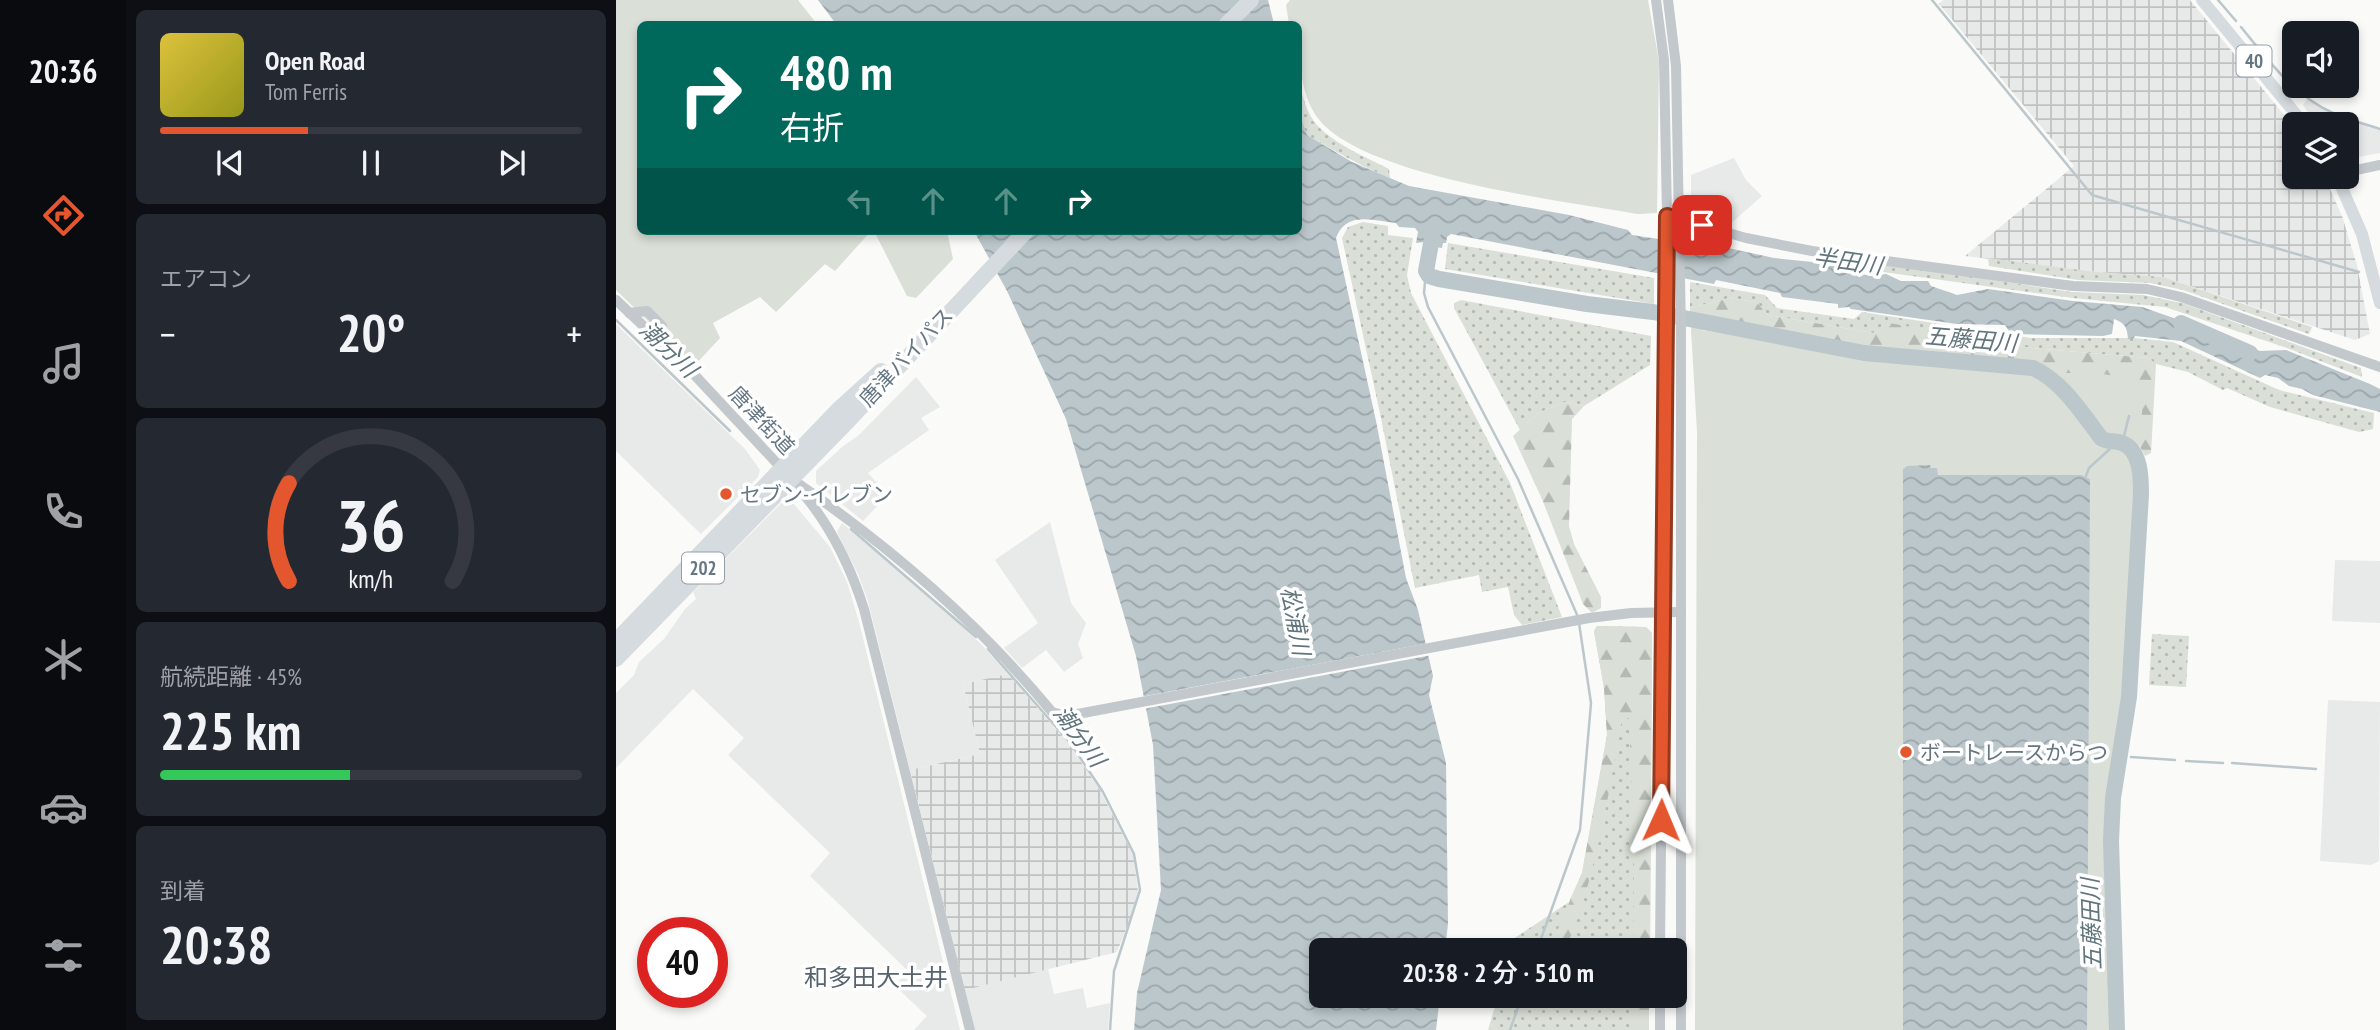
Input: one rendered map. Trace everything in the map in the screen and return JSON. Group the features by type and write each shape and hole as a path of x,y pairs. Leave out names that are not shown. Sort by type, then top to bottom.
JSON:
{"highway":[{"path":"1230,21 1251,0"},
{"name":"唐津バイパス","path":"616,659 786,473 838,410 956,304 1022,235"},
{"name":"唐津バイパス","path":"616,641 786,473"}],"main road":[{"name":"40","path":"2202,0 2294,112"},
{"path":"2342,189 2362,234 2380,303"}],"street":[{"path":"1656,0 1665,82 1667,216 1660,938"},
{"path":"1668,0 1676,66 1681,331 1681,1030"},
{"path":"2359,169 2380,164"},
{"path":"1667,216 1746,238 1812,251 2073,286 2147,289 2181,297 2380,367"},
{"name":"唐津街道","path":"616,300 786,473"},
{"path":"786,473 859,527 977,629 1052,712 1067,716 1564,622 1681,612"},
{"path":"786,473 815,508 839,545 857,588 970,1030"},
{"path":"1660,1008 1660,1030"}],"shaded area":[{"path":"1943,0 2190,0 2282,112 2282,189 2330,189 2342,216 2357,265 2370,334 2355,340 2163,277 1965,256 2074,166 1939,4"},
{"path":"2307,99 2330,112 2308,112 2303,105"},
{"path":"2359,123 2380,130 2380,153 2359,157"},
{"path":"1734,158 1746,180 1762,196 1729,225 1699,216 1691,197 1691,175"},
{"path":"616,324 745,449 760,470 758,477 701,534 616,451"},
{"path":"916,377 940,407 921,418 929,430 868,473 888,495 863,521 816,483 816,471 859,435"},
{"path":"781,503 793,503 830,547 847,582 960,1030 914,1030 927,1016 895,986 908,971 810,876 830,853 728,755 744,738 693,689 616,768 616,693 634,675 639,662 664,639 685,609 696,599 693,592"},
{"path":"1050,522 1071,603 1086,623 1078,644 1083,658 1064,672 1046,650 1022,668 1004,648 1038,623 995,560"},
{"path":"842,523 942,607 1008,674 963,684 980,754 910,770 868,601 837,532"},
{"path":"2335,560 2380,561 2380,623 2332,621"},
{"path":"1008,674 1070,745 1101,792 1133,855 1138,891 1117,952 965,990 910,770 980,754 963,684"},
{"path":"2328,700 2380,702 2379,861 2371,865 2320,861"},
{"path":"1048,969 1054,994 1083,988 1087,1008 1110,1003 1108,1030 975,1030 965,990"}],"green space":[{"path":"616,0 798,0 815,21 637,21 637,235 867,235 835,271 825,264 776,312 760,297 713,323 720,338 694,366 616,290"},
{"path":"1290,0 1648,0 1659,61 1657,213 1638,214 1466,183 1418,171 1375,156 1340,138 1317,117 1311,107 1302,78 1302,21 1289,21 1286,5"},
{"path":"1302,92 1314,121 1325,133 1342,145 1389,169 1390,178 1358,163 1307,135 1302,120"},
{"path":"1363,222 1388,226 1388,235 1413,238 1407,275 1411,293 1510,483 1562,617 1522,625 1514,615 1508,587 1482,592 1479,575 1415,588 1342,238 1348,227"},
{"path":"876,235 948,235 953,259 916,298 907,296"},
{"path":"1448,243 1654,278 1654,304 1445,269"},
{"path":"1988,258 2096,272 2163,277 2312,327 2309,334 2183,290 2150,283 2078,280 1989,266"},
{"path":"1874,262 2072,292 2143,295 2182,303 2361,368 2362,377 2287,348 2165,307 2073,298 1876,271"},
{"path":"1690,282 1765,295 1777,308 1854,319 1862,312 2031,338 2134,338 2173,342 2279,390 2374,413 2373,429 2359,432 2270,407 2227,388 2223,390 2188,372 2156,364 2148,358 2031,348 1889,324 1874,333 1768,315 1756,302 1729,298 1690,308"},
{"path":"1729,298 1756,302 1768,315 1874,333 1889,323 2031,348 2148,358 2156,364 2151,453 2145,456 2139,445 2136,422 1928,384 1740,335 1701,330 1692,341 1690,308"},
{"path":"1461,300 1651,336 1650,365 1584,406 1565,402 1538,413 1520,430 1454,308 1454,303"},
{"name":"ボートレースからつ","path":"1691,329 1741,335 1869,359 2028,373 2096,373 2135,379 2144,390 2126,675 2105,829 2112,1030 1695,1030 1697,432"},
{"path":"1565,402 1584,406 1572,419 1569,526 1574,544 1601,597 1601,608 1592,613 1583,604 1542,499 1513,436 1538,413"},
{"path":"1597,626 1646,627 1652,633 1650,938 1515,938 1569,902 1582,873 1607,735 1604,688 1594,631"},
{"path":"1597,626 1646,627 1652,633 1650,938 1633,938 1634,858 1629,718 1622,720 1600,837 1576,923 1570,938 1554,938 1582,873 1607,735 1604,688 1594,631"},
{"path":"2152,634 2189,636 2186,687 2149,685"},
{"path":"1494,1008 1649,1008 1649,1030 1488,1030"},
{"path":"1632,1008 1649,1008 1649,1030 1632,1030"}],"water":[{"path":"818,0 1268,0 1273,21 834,21"},
{"name":"松浦川","path":"1302,120 1307,135 1352,162 1409,186 1569,215 1628,230 1632,235 1705,246 1712,250 1719,246 1774,258 1842,265 1846,271 1871,276 1886,274 1901,281 1928,281 1931,286 1957,295 1988,289 2142,307 2185,322 2214,342 2248,346 2260,351 2286,350 2380,389 2380,412 2313,395 2289,386 2278,378 2265,375 2260,378 2181,341 2135,336 2128,339 2125,326 2114,319 2112,334 2103,336 2011,334 2005,325 1957,324 1849,307 1838,308 1838,304 1782,297 1780,293 1716,280 1714,284 1451,234 1442,248 1425,245 1425,242 1416,243 1418,232 1415,228 1399,227 1396,223 1361,219 1346,224 1336,238 1376,421 1406,578 1418,610 1433,676 1429,695 1446,763 1448,924 1446,938 1309,938 1309,1008 1439,1008 1436,1030 1134,1030 1137,993 1161,890 1153,745 1136,656 1066,419 1007,291 976,235 1302,235"},
{"path":"1930,465 1931,468 1937,468 1938,475 2081,475 2090,479 2087,1030 1903,1030 1903,469 1907,466"}],"pier":[{"path":"1429,643 1432,655 1143,709 1140,697"}],"waterway":[{"path":"1932,0 2092,195 2359,272"},
{"path":"2218,0 2236,21"},
{"path":"2241,27 2282,76 2306,97 2339,115 2380,129"},
{"name":"五藤田川","path":"1434,227 1426,271 1429,276 1439,279 1587,304 1653,312 1864,353 2033,368 2062,389 2101,438 2122,443 2133,452 2139,465 2141,494 2129,697 2113,798 2111,841 2117,1030"},
{"path":"1426,271 1424,293 1428,307 1518,479 1578,617"},
{"name":"潮分川","path":"616,320 730,431"},
{"name":"半田川","path":"2181,323 2250,353"},
{"path":"2086,476 2089,468 2124,436 2129,416"},
{"name":"潮分川","path":"851,529 976,637"},
{"path":"1541,938 1580,830 1591,703 1579,623"},
{"name":"潮分川","path":"988,649 1071,744 1103,792 1134,854 1140,890 1114,971 1110,1030"},
{"path":"2131,757 2175,760"},
{"path":"2186,761 2223,763"},
{"path":"2232,763 2316,769"},
{"path":"1510,1030 1518,1008"}],"place":[{"name":"セブン-イレブン","path":"726,494"},
{"name":"ボートレースからつ","path":"1906,752"}],"district":[{"name":"和多田大土井","path":"876,977"}],"route":[{"path":"1661,820 1667,216 1702,225"}]}
